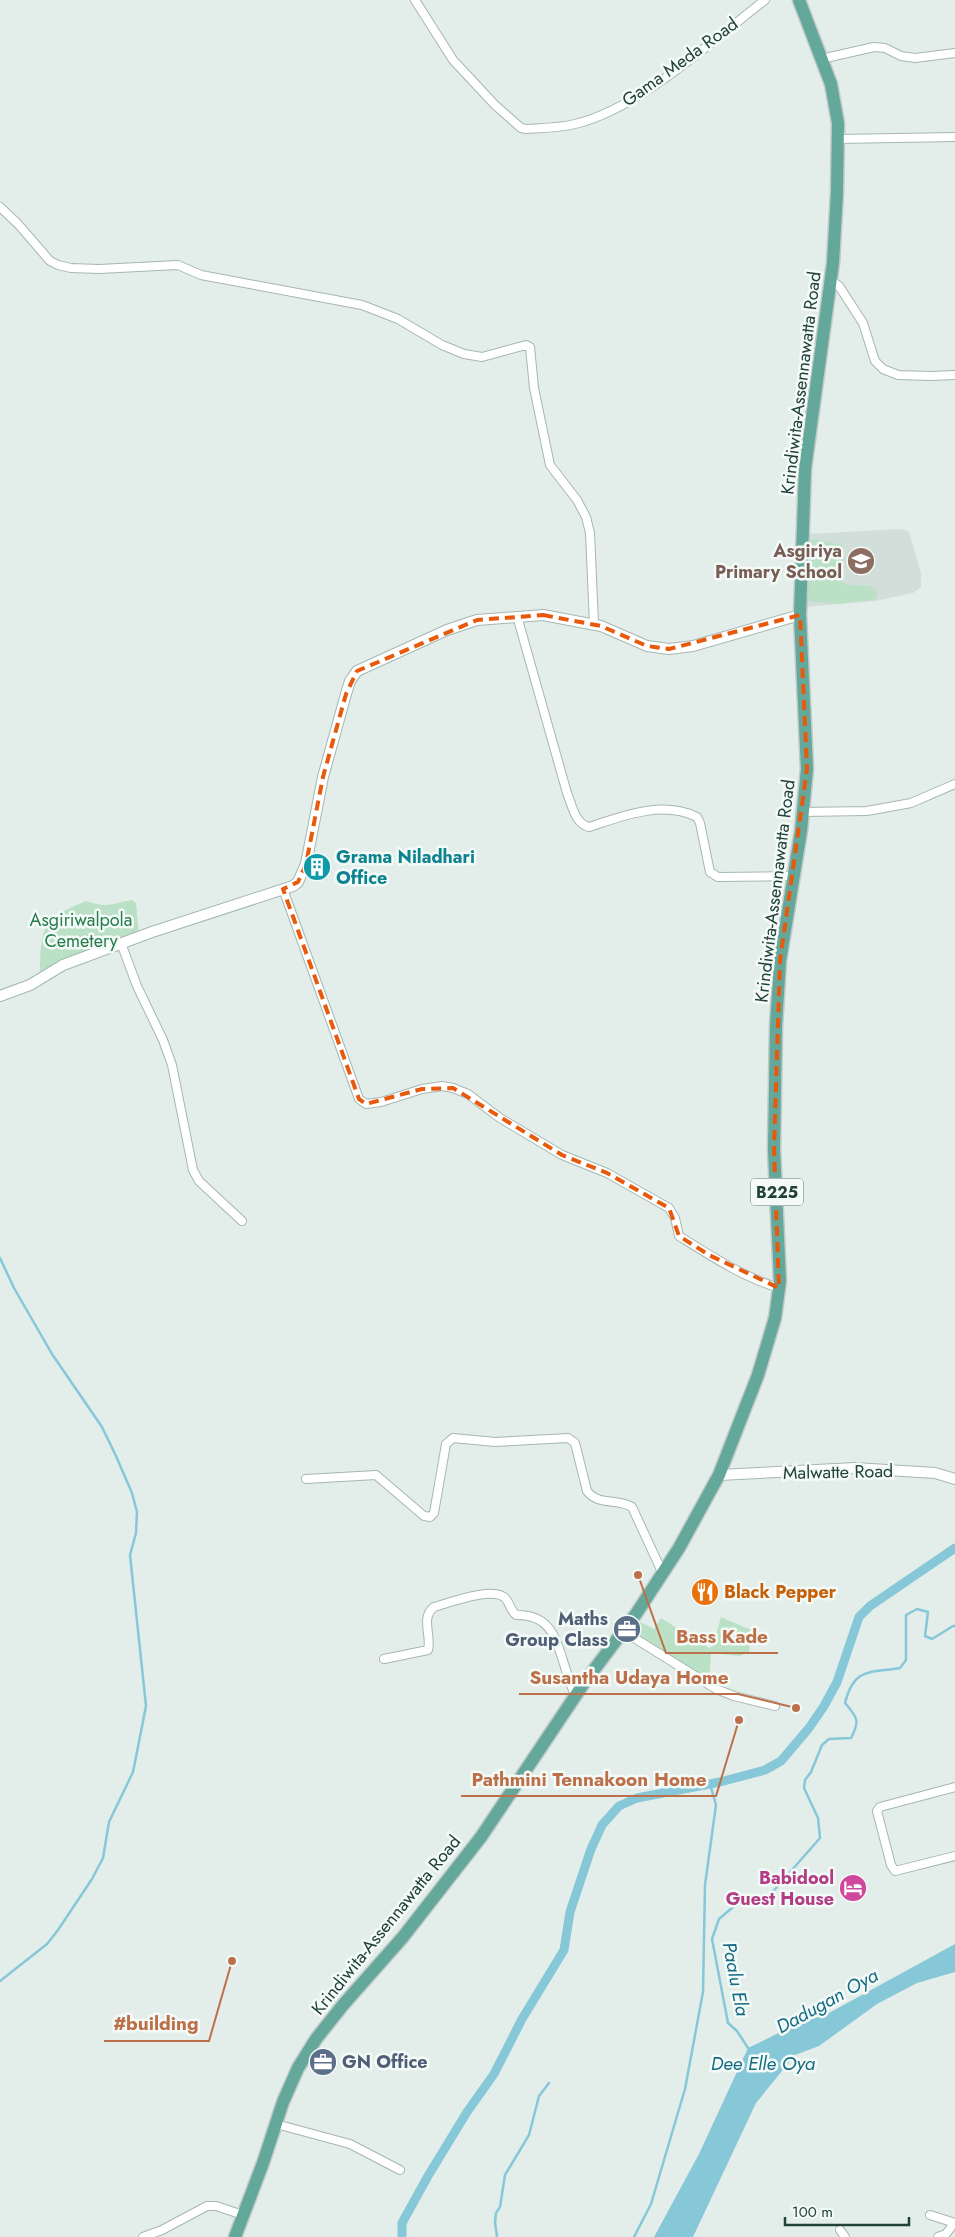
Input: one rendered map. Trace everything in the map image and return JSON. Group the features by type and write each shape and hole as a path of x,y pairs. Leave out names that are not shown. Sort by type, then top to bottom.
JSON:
{"main road":[{"name":"Krindiwita-Assennawatta Road","path":"235,2237 298,2068 316,2039 343,2004 403,1937 481,1837 575,1696 624,1631 679,1548 719,1475 758,1375 775,1318 779,1288 778,1209 774,1149 776,1026 780,961 803,812 807,769 800,615 805,469 831,280 837,192 838,139 838,123 831,84 799,0"}],"street":[{"name":"Gama Meda Road","path":"415,0 454,60 495,105 516,124 526,129 575,124 619,107 674,71 765,0"},
{"path":"822,59 874,47 885,48 901,56 915,58 955,53"},
{"path":"838,139 955,137"},
{"path":"0,207 18,224 50,261 58,265 71,268 178,265 201,275 362,306 398,319 442,345 464,354 482,357 526,346 530,347 534,388 550,465 577,500 586,518 590,533 594,624"},
{"path":"831,280 839,286 863,323 875,361 883,369 898,375 955,375"},
{"path":"0,996 30,985 63,965 121,943 283,889 298,882 306,864 323,777 346,694 357,671 447,630 477,620 544,615 594,624 647,646 669,649 693,646 800,615"},
{"path":"517,616 567,793 578,820 583,826 589,827 642,811 662,810 690,813 697,817 700,823 710,872 718,876 794,876"},
{"path":"803,812 867,810 911,803 955,784"},
{"path":"283,889 359,1099 366,1104 381,1102 422,1089 435,1087 453,1088 468,1094 500,1118 562,1155 607,1173 669,1208 675,1218 679,1236 709,1255 762,1282 779,1288"},
{"path":"121,943 137,986 163,1040 172,1065 193,1170 199,1181 242,1222"},
{"path":"306,1480 376,1475 424,1516 430,1516 434,1513 446,1444 453,1438 495,1442 568,1438 575,1443 587,1491 592,1497 599,1500 625,1503 632,1507 663,1574"},
{"name":"Malwatte Road","path":"719,1475 855,1468 935,1473 955,1479"},
{"path":"384,1659 428,1650 429,1635 426,1618 429,1611 434,1607 477,1595 500,1594 506,1599 516,1616 527,1615 539,1620 551,1630 560,1649 575,1696"},
{"path":"624,1631 716,1689 734,1696 776,1706"},
{"path":"955,1788 880,1807 877,1812 891,1866 895,1871 955,1856"},
{"path":"276,2124 350,2144 400,2170"},
{"path":"143,2237 162,2230 206,2206 216,2206 243,2215"},
{"path":"930,2215 955,2223 946,2234 938,2237"},
{"path":"840,2230 845,2237"}],"highlighted area":[{"path":"543,615 601,626 647,646 669,649 800,615 807,769 780,961 774,1149 779,1288 709,1255 679,1236 669,1208 607,1173 562,1155 453,1088 422,1089 366,1104 359,1099 283,889 298,882 306,864 323,777 346,694 357,671 477,620"}],"shaded area":[{"name":"Asgiriya Primary School","path":"902,529 909,532 921,573 921,587 913,593 875,601 806,607 808,534"}],"green space":[{"path":"815,539 842,545 844,558 841,581 847,585 871,586 877,592 877,598 835,604 808,601 805,596 808,542"},
{"name":"Asgiriwalpola Cemetery","path":"132,900 136,903 139,935 42,975 40,972 41,944 47,924 51,919 86,901 105,905"},
{"path":"721,1617 751,1630 749,1652 740,1656 711,1653 709,1685 623,1631 633,1618 654,1629 661,1618 709,1648 713,1646"}],"water":[{"name":"Dee Elle Oya","path":"955,1944 955,1972 917,1983 877,2004 819,2046 795,2055 756,2103 693,2237 654,2237 699,2154 748,2048 795,2025 829,2013"}],"waterway":[{"path":"0,1258 14,1288 52,1354 102,1427 132,1493 137,1512 136,1533 130,1555 146,1706 133,1772 109,1822 103,1858 92,1879 47,1944 0,1981"},
{"path":"402,2237 402,2223 428,2176 467,2112 494,2074 522,2019 564,1950 570,1912 591,1849 602,1825 619,1806 637,1798 720,1782 765,1770 781,1761 809,1728 824,1706 837,1682 859,1617 870,1606 955,1548"},
{"name":"Paalu Ela","path":"748,2048 737,2031 728,2023 712,1939 719,1919 733,1907 742,1903 763,1903 820,1838 818,1818 804,1788 805,1780 811,1772 822,1745 829,1739 851,1738 856,1727 856,1720 853,1712 845,1703 849,1691 858,1677 872,1672 900,1668 906,1660 906,1615 917,1609 928,1612 925,1636 932,1639 955,1626"},
{"path":"634,2237 651,2204 685,2089 703,1992 705,1885 716,1805 710,1784"},
{"path":"497,2237 496,2213 500,2207 505,2175 529,2135 539,2096 549,2083"}],"place":[{"name":"Asgiriya Primary School","path":"861,561"},
{"name":"Grama Niladhari Office","path":"317,867"},
{"name":"Bass Kade","path":"638,1575"},
{"name":"Black Pepper","path":"705,1592"},
{"name":"Maths Group Class","path":"627,1629"},
{"name":"Susantha Udaya Home","path":"796,1708"},
{"name":"Pathmini Tennakoon Home","path":"739,1720"},
{"name":"Babidool Guest House","path":"853,1888"},
{"name":"#building","path":"232,1961"},
{"name":"GN Office","path":"323,2062"}],"water label":[{"name":"Dadugan Oya","path":"827,2001"}]}
